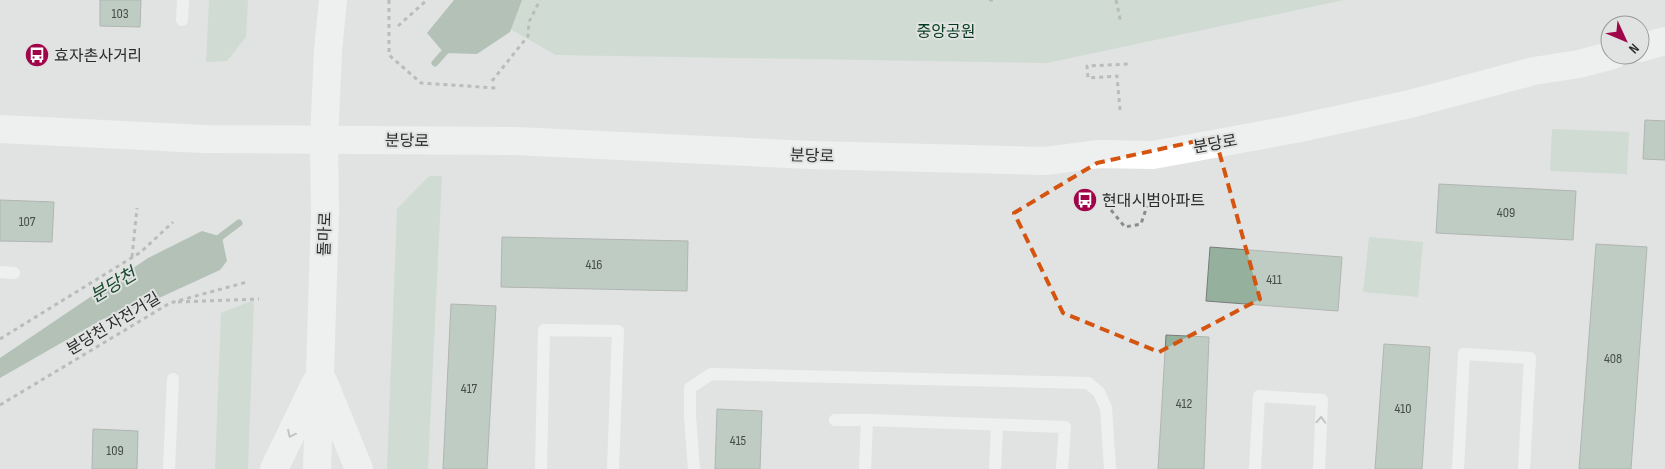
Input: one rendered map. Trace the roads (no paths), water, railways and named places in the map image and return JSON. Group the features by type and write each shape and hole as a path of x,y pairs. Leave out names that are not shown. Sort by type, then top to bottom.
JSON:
{"main road":[{"name":"돌마로","path":"317,469 325,213 324,139 328,51 333,0"},
{"path":"1650,45 1665,41"},
{"name":"분당로","path":"0,129 204,138 515,142 810,155 1045,161 1099,154 1154,155 1295,129 1400,106 1534,71 1579,64 1600,58"},
{"path":"274,469 320,374"},
{"path":"320,374 359,469"}],"lane":[{"path":"182,20 183,0"},
{"path":"0,272 14,273"},
{"path":"540,469 544,330 618,331 614,469"},
{"path":"1458,469 1464,354 1530,358 1524,469"},
{"path":"694,469 690,388 711,374 1088,383 1100,392 1106,408 1110,469"},
{"path":"169,469 173,379"},
{"path":"1255,469 1259,396 1322,400 1319,469"},
{"path":"835,420 1064,427 1062,469"},
{"path":"865,469 866,420"},
{"path":"996,469 997,425"}],"water":[{"path":"454,0 522,0 510,32 477,54 444,53 427,33"},
{"path":"202,231 222,237 227,261 220,270 148,303 103,319 0,378 0,358 148,258"}],"waterway":[{"name":"분당천","path":"435,63 450,46"},
{"name":"분당천","path":"215,241 239,223"}],"place":[{"name":"효자촌사거리","path":"37,55"},
{"name":"현대시범아파트","path":"1085,200"}],"park label":[{"name":"중앙공원","path":"946,31"}]}
